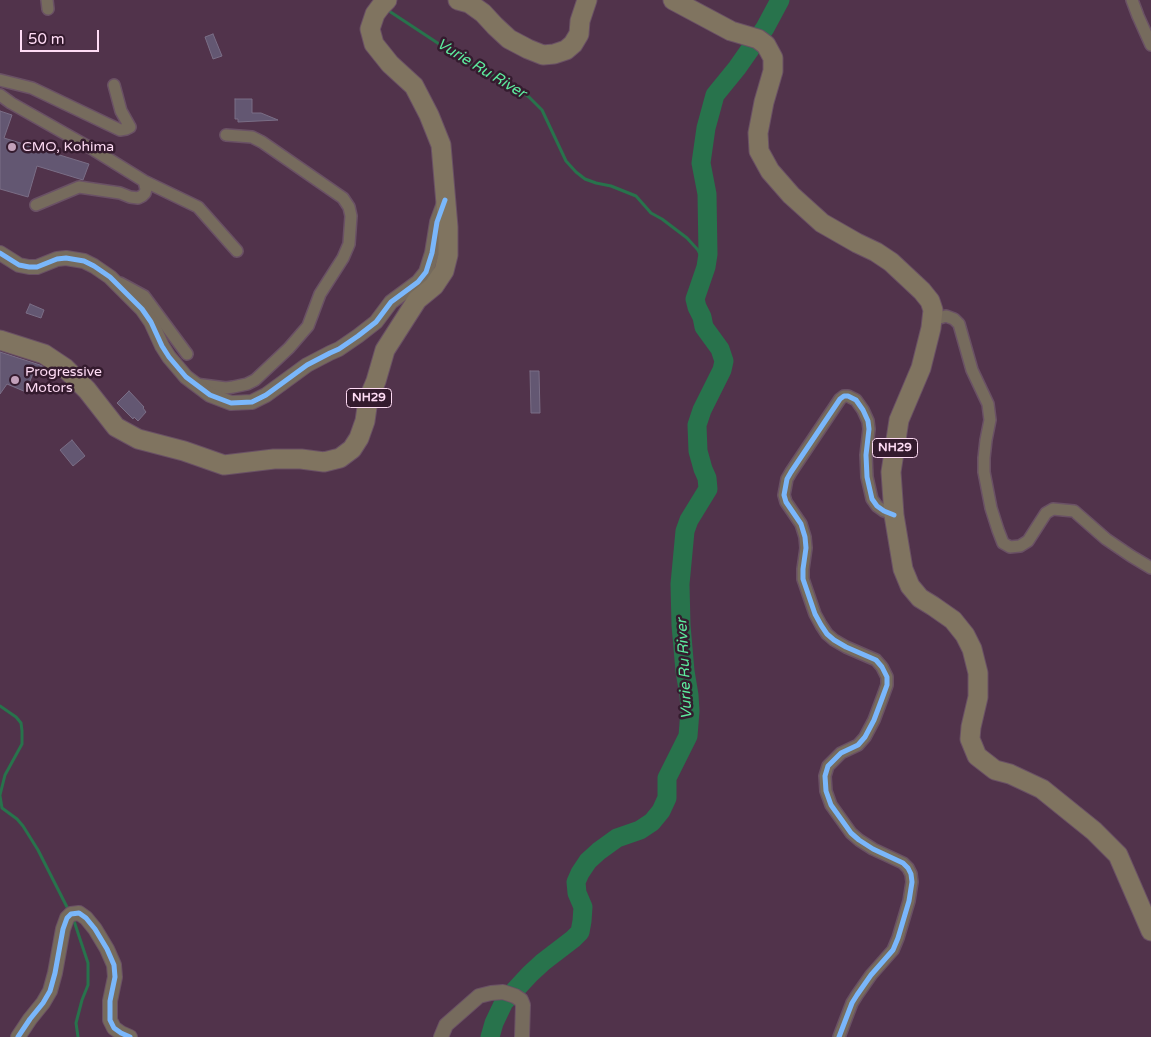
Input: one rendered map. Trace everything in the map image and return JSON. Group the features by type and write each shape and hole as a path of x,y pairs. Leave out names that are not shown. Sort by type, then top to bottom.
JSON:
{"highway":[{"name":"NH29","path":"0,340 44,354 65,368 87,390 116,427 138,439 184,451 224,465 274,459 301,459 324,462 340,458 352,449 359,438 365,422 368,400 385,350 417,300 434,286 444,271 448,255 448,227 441,145 429,114 414,86 390,64 374,44 370,28 375,14 387,0"},
{"path":"458,0 468,3 483,13 509,39 543,55 566,50 573,44 579,34 580,22 587,0"},
{"name":"NH29","path":"673,0 732,31 758,39 766,45 773,58 773,71 758,133 759,151 770,172 791,195 822,223 891,262 930,301 932,320 920,368 899,420 891,472 894,515 903,569 910,586 920,598 953,620 965,634 972,649 978,673 978,697 970,738 977,756 995,770 1010,774 1042,788 1094,831 1118,855 1151,931"}],"street":[{"path":"1132,0 1151,45"},
{"path":"0,80 32,88 120,130 126,129 130,126 121,111 114,85"},
{"path":"0,95 144,181 198,207 237,251"},
{"path":"194,384 226,388 255,380 289,348 308,326 320,294 343,258 349,244 351,216 349,207 342,198 252,137 226,135"},
{"path":"36,205 79,187 120,193 138,198 145,193 144,181"},
{"path":"110,277 142,309 152,322 162,346 186,377 210,395 231,402 252,402 278,387 307,365 339,349 358,336 376,322 390,302 418,282 426,272 432,253 437,222 445,200"},
{"path":"0,253 19,265 29,267 37,267 57,259 66,258 84,261 94,266 144,296 187,354"},
{"path":"932,320 946,316 954,319 959,324 972,370 988,404 990,420 986,440 984,472 991,508 1003,543 1010,547 1020,546 1028,541 1046,513 1053,509 1074,511 1106,539 1151,568"},
{"path":"839,1037 852,1003 871,975 892,950 898,938 909,901 912,882 911,874 903,863 873,849 851,833 831,806 826,791 825,776 828,766 841,753 858,745 865,737 883,696 887,685 887,677 876,660 834,640 821,625 815,614 803,579 806,548 805,537 801,524 786,502 784,495 787,479 791,472 840,399 844,396 856,400 868,421 866,478 872,498 877,506 894,515"},
{"path":"18,1037 50,991 67,918 71,914 79,913 96,929 114,965 115,977 110,1001 110,1020 114,1028 130,1037"},
{"path":"441,1037 446,1025 479,996 503,992 521,1000 523,1005 522,1037"}],"building":[{"path":"213,34 222,56 213,59 205,37"},
{"path":"235,99 252,99 252,113 261,113 278,120 238,122 238,119 235,119"},
{"path":"0,111 12,115 4,138 89,164 83,180 37,166 28,197 0,189"},
{"path":"30,304 44,310 41,318 26,313"},
{"path":"0,352 44,367 41,376 33,373 26,392 7,384 0,394"},
{"path":"530,371 539,371 540,413 531,413"},
{"path":"129,391 144,407 146,412 138,421 134,417 133,419 117,403"},
{"path":"72,440 85,456 73,466 60,450"}],"waterway":[{"name":"Vurie Ru River","path":"490,1037 504,1002 543,962 580,932 583,907 577,893 576,882 588,861 617,838 640,830 652,822 661,811 667,798 667,778 688,736 690,711 681,625 680,584 685,531 689,520 708,489 707,478 698,451 697,425 702,410 722,370 724,361 720,349 704,327 695,299 706,267 708,254 707,194 701,163 706,128 715,95 765,28 780,0"},
{"name":"Vurie Ru River","path":"386,9 468,63 510,84 529,97 542,110 566,161 576,172 585,179 611,186 636,196 651,213 687,238 698,250 706,267"},
{"path":"0,706 16,717 21,723 22,731 22,744 5,775 0,795"},
{"path":"0,796 2,808 17,819 38,850 69,911"},
{"path":"73,918 88,963 88,985 76,1023 78,1037"}],"cycle path":[{"path":"0,253 19,265 29,267 37,267 57,259 66,258 84,261 94,266 110,277 142,309 169,357 186,377 210,395 231,403 252,402 266,395 307,365 339,349 358,336 376,322 391,302 418,282 426,272 432,253 437,222 445,200"},
{"path":"839,1037 852,1003 871,975 893,950 909,901 912,882 911,874 903,863 873,849 851,833 831,805 826,791 825,776 828,766 841,753 858,745 865,737 883,696 887,685 887,677 876,660 834,640 821,625 815,614 803,579 806,548 805,537 801,524 786,502 784,495 787,479 791,472 840,399 844,396 856,400 868,421 867,477 872,499 877,506 894,515"},
{"path":"18,1037 50,991 67,918 71,914 79,913 95,929 114,965 115,977 110,1001 110,1020 114,1028 130,1037"}],"place":[{"name":"CMO, Kohima","path":"12,147"},
{"name":"Progressive Motors","path":"15,380"}]}
